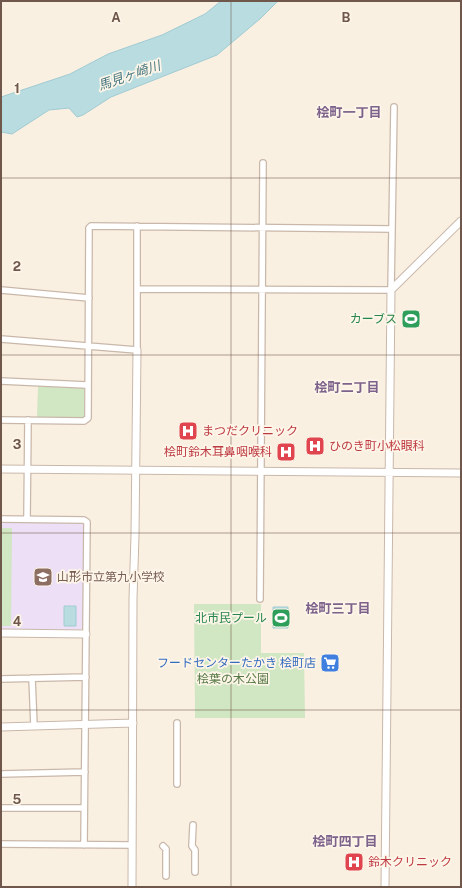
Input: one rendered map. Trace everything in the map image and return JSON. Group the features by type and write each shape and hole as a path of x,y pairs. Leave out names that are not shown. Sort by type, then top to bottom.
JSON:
{"street":[{"path":"385,887 388,472 394,107"},
{"path":"260,599 263,163"},
{"path":"137,289 391,290 461,221"},
{"path":"1,420 84,421 88,418 89,228 91,226 392,229"},
{"path":"132,887 132,723 136,470 137,226"},
{"path":"1,290 89,298"},
{"path":"1,338 137,350"},
{"path":"1,381 88,385"},
{"path":"27,519 28,420"},
{"path":"1,469 461,473"},
{"path":"1,519 84,520 87,522 84,845"},
{"path":"1,633 86,634"},
{"path":"1,679 86,677"},
{"path":"32,678 34,726"},
{"path":"1,727 132,723"},
{"path":"177,784 178,723"},
{"path":"1,774 85,772"},
{"path":"1,808 84,808"},
{"path":"193,825 192,846 195,850 195,872"},
{"path":"1,844 132,845"},
{"path":"162,846 166,849 166,876"}],"shaded area":[{"name":"山形市立第九小学校","path":"1,523 82,523 86,527 84,627 80,630 1,631"}],"green space":[{"path":"38,386 84,388 84,417 37,417"},
{"path":"1,528 12,528 11,626 1,626"},
{"name":"桧葉の木公園","path":"194,604 261,604 261,653 304,653 305,718 195,718"}],"water":[{"name":"馬見ヶ崎川","path":"221,1 278,1 261,18 217,55 111,97 83,115 77,117 69,108 49,110 12,134 1,132 1,97 70,74 108,54 162,35 205,14"},
{"path":"64,606 76,606 76,626 64,626"},
{"name":"北市民プール","path":"273,607 288,607 288,628 273,628"}],"place":[{"name":"カーブス","path":"411,319"},
{"name":"まつだクリニック","path":"188,431"},
{"name":"ひのき町小松眼科","path":"315,446"},
{"name":"桧町鈴木耳鼻咽喉科","path":"286,452"},
{"name":"山形市立第九小学校","path":"43,577"},
{"name":"北市民プール","path":"281,618"},
{"name":"フードセンターたかき 桧町店","path":"330,663"},
{"name":"鈴木クリニック","path":"354,862"}],"district":[{"name":"桧町一丁目","path":"349,112"},
{"name":"桧町二丁目","path":"347,387"},
{"name":"桧町三丁目","path":"338,608"},
{"name":"桧町四丁目","path":"345,841"}]}
